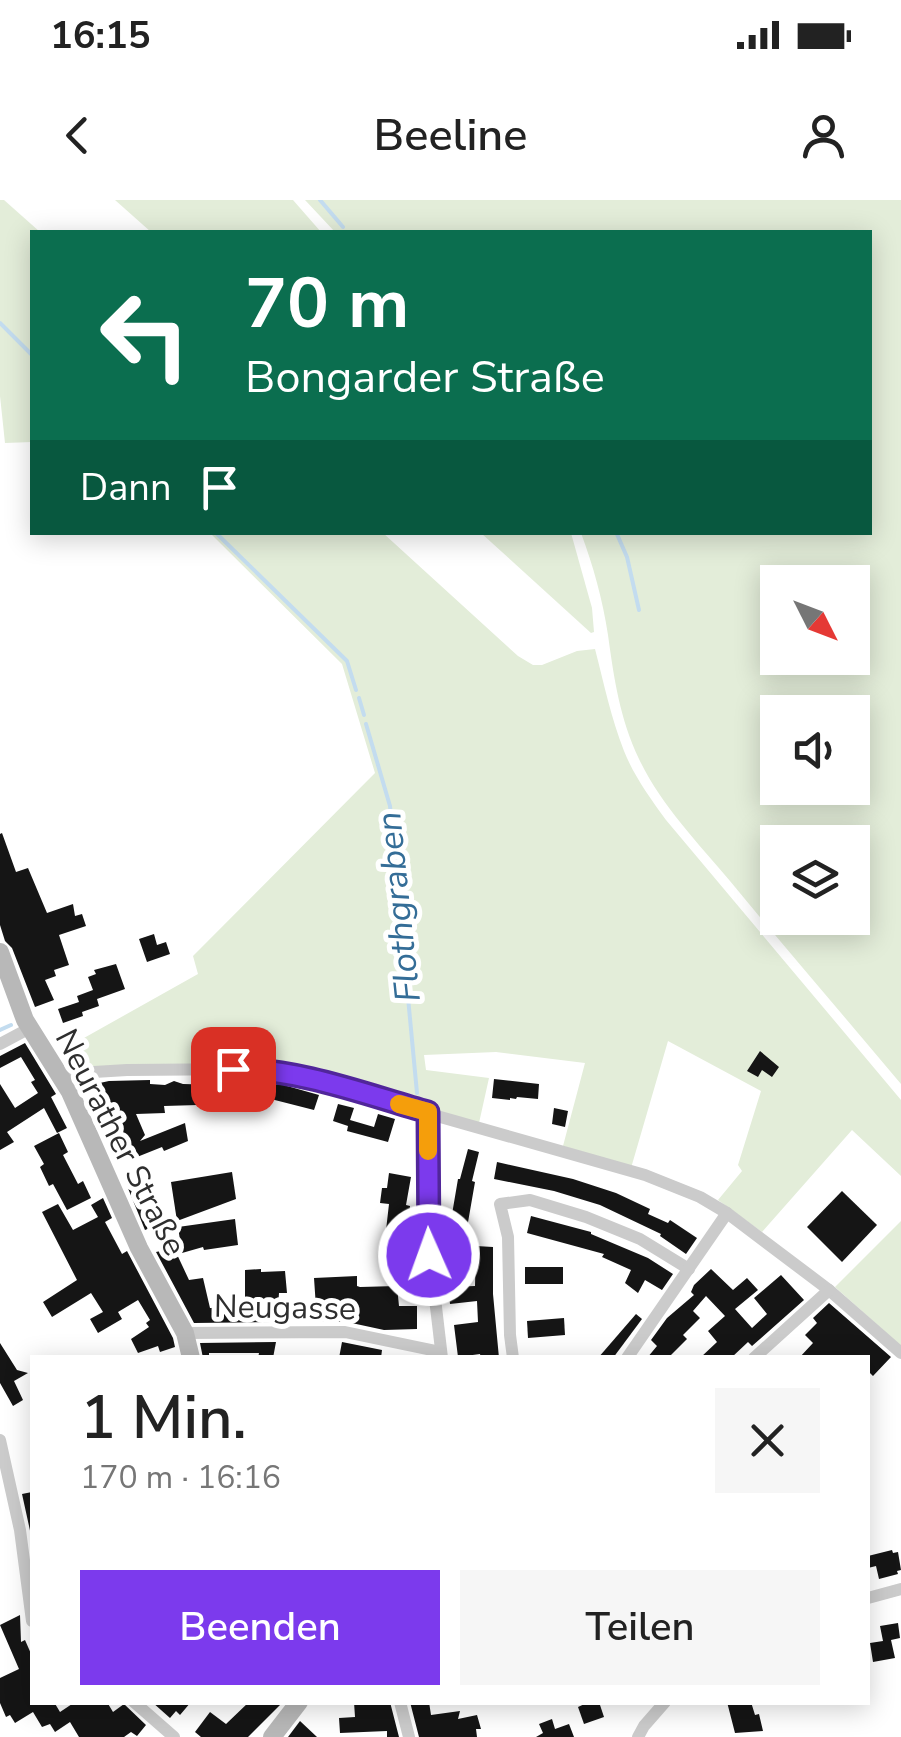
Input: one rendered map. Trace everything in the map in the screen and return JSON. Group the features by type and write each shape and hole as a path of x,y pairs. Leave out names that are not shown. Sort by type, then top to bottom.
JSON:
{"street":[{"name":"Neurather Straße","path":"0,952 16,999 61,1074 139,1248 186,1333 190,1355"},
{"path":"0,1044 30,1028"},
{"path":"61,1074 127,1070 274,1071 658,1180 727,1213 829,1290 901,1353"},
{"path":"428,1112 428,1239 442,1355"},
{"path":"513,1355 508,1238 500,1204 530,1200 586,1217 640,1239 689,1269"},
{"path":"628,1355 727,1213"},
{"path":"757,1355 829,1290"},
{"name":"Neugasse","path":"186,1333 345,1332 442,1355"},
{"path":"0,1440 20,1530 30,1606"},
{"path":"870,1597 901,1589"},
{"path":"137,1705 174,1737"},
{"path":"272,1737 296,1705"},
{"path":"401,1705 409,1737"},
{"path":"638,1737 662,1705"}],"green space":[{"path":"0,200 4,200 38,230 30,230 30,442 5,443 0,396"},
{"path":"115,200 293,200 319,230 149,230"},
{"path":"305,200 901,200 901,1084 775,935 870,935 870,825 760,825 760,917 658,792 632,744 615,683 600,596 582,535 872,535 872,230 333,230"},
{"path":"212,535 385,535 518,656 533,665 595,649 619,739 648,795 760,935 901,1100 901,1176 852,1130 762,1232 718,1200 742,1171 738,1165 761,1091 668,1041 631,1168 563,1146 585,1063 496,1052 424,1055 426,1070 489,1078 479,1123 252,1063 69,1067 59,1052 198,974 193,956 375,773 342,664"},
{"path":"483,535 572,535 592,608 591,633"},
{"path":"901,1221 901,1346 835,1287"}],"building":[{"path":"2,833 16,872 28,868 47,913 73,904 75,916 82,914 86,926 59,935 69,965 54,970 56,976 45,980 54,1000 35,1007 0,925"},
{"path":"154,934 157,945 166,942 170,954 147,962 139,939"},
{"path":"116,964 125,989 97,999 99,1006 63,1023 58,1009 79,1002 77,996 93,990 88,977 96,974 94,970"},
{"path":"25,1043 56,1094 51,1097 67,1128 57,1133 44,1108 7,1132 14,1142 0,1150 0,1084 15,1108 38,1093 21,1057 0,1068 0,1056"},
{"path":"760,1051 779,1067 772,1077 762,1070 758,1077 747,1071"},
{"path":"494,1079 539,1084 538,1099 492,1098"},
{"path":"150,1080 150,1084 165,1085 174,1081 280,1084 319,1095 314,1110 263,1097 262,1111 224,1107 232,1104 164,1106 165,1113 136,1114 145,1135 140,1141 185,1123 188,1141 132,1159 124,1138 108,1145 81,1087 109,1081"},
{"path":"338,1104 354,1108 350,1120 374,1127 378,1114 395,1119 388,1142 347,1131 348,1126 333,1121"},
{"path":"554,1108 568,1111 565,1127 552,1124"},
{"path":"59,1133 68,1152 63,1155 78,1184 83,1181 91,1198 67,1210 53,1184 49,1186 40,1167 44,1164 34,1146"},
{"path":"468,1149 479,1152 467,1228 450,1226 458,1179"},
{"path":"497,1162 616,1193 697,1238 686,1254 661,1234 600,1205 494,1179"},
{"path":"141,1169 164,1222 145,1230 123,1176"},
{"path":"232,1172 236,1199 177,1221 171,1182"},
{"path":"389,1173 411,1177 406,1205 410,1206 407,1241 385,1239 389,1204 380,1203"},
{"path":"842,1191 877,1225 842,1262 807,1227"},
{"path":"103,1198 112,1218 105,1222 122,1254 127,1251 175,1347 160,1352 158,1346 138,1353 131,1339 149,1327 146,1323 150,1320 138,1300 118,1312 122,1319 98,1333 90,1319 103,1312 91,1293 52,1317 43,1302 77,1280 42,1212 58,1204 73,1230 98,1217 91,1205"},
{"path":"531,1216 591,1232 673,1274 662,1290 645,1280 638,1293 625,1283 631,1270 602,1257 604,1254 527,1233"},
{"path":"235,1219 238,1245 182,1253 178,1227"},
{"path":"476,1246 493,1247 499,1355 458,1355 454,1325 478,1322 477,1301 450,1304 448,1287 475,1286"},
{"path":"174,1248 189,1280 203,1278 210,1308 239,1307 239,1303 245,1303 245,1270 285,1271 287,1293 279,1293 277,1322 194,1323 156,1252"},
{"path":"415,1267 418,1281 401,1284 399,1270"},
{"path":"525,1267 563,1267 563,1284 525,1284"},
{"path":"711,1269 733,1290 747,1278 758,1290 735,1309 752,1328 767,1314 754,1298 781,1275 804,1300 752,1346 748,1342 734,1355 703,1355 717,1342 708,1331 725,1316 706,1296 693,1311 700,1318 683,1335 687,1339 671,1355 650,1355 657,1346 651,1340 667,1318 694,1295 694,1285"},
{"path":"357,1276 360,1287 397,1286 399,1306 417,1306 417,1329 384,1330 347,1322 317,1322 314,1278"},
{"path":"829,1303 891,1357 873,1376 870,1355 802,1355 813,1343 805,1335 817,1323 813,1318"},
{"path":"636,1314 642,1319 615,1355 601,1355"},
{"path":"564,1318 565,1335 528,1338 527,1321"},
{"path":"276,1342 274,1355 202,1355 200,1343"},
{"path":"342,1342 382,1350 381,1355 340,1355"},
{"path":"0,1343 17,1370 28,1373 14,1381 23,1400 13,1406 0,1383"},
{"path":"30,1492 30,1530 22,1494"},
{"path":"898,1552 901,1570 879,1579 876,1566 870,1568 870,1556"},
{"path":"20,1615 21,1642 25,1640 30,1651 30,1705 56,1705 60,1712 70,1705 109,1705 113,1712 125,1705 146,1725 137,1736 131,1732 124,1737 79,1737 70,1722 55,1732 50,1724 42,1727 33,1712 15,1723 10,1715 6,1717 0,1703 0,1678 19,1669 0,1625"},
{"path":"898,1623 900,1638 891,1640 895,1658 873,1662 870,1643 883,1641 880,1626"},
{"path":"155,1705 188,1705 180,1715 176,1711 170,1718"},
{"path":"246,1705 280,1705 248,1737 201,1737 195,1732 210,1712 226,1724"},
{"path":"354,1705 391,1705 399,1737 387,1737 387,1731 340,1733 339,1718 355,1717"},
{"path":"411,1705 429,1705 431,1715 460,1711 458,1719 477,1715 481,1729 476,1729 477,1737 419,1737"},
{"path":"600,1705 604,1717 584,1724 578,1707"},
{"path":"728,1705 752,1705 763,1731 735,1733"},
{"path":"552,1719 555,1729 569,1724 574,1737 536,1737 543,1733 539,1724"},
{"path":"300,1721 317,1737 288,1737"}],"waterway":[{"path":"320,200 343,227"},
{"name":"Flothgraben","path":"0,323 30,353"},
{"name":"Flothgraben","path":"218,535 347,661 356,690"},
{"path":"617,535 627,557 639,610"},
{"name":"Flothgraben","path":"359,698 364,715"},
{"name":"Flothgraben","path":"366,724 390,806 417,1093"},
{"path":"0,1030 11,1025"}],"slow traffic":[{"path":"399,1104 428,1112 428,1151"}],"route":[{"path":"233,1069 295,1074 428,1112 429,1255"}]}
